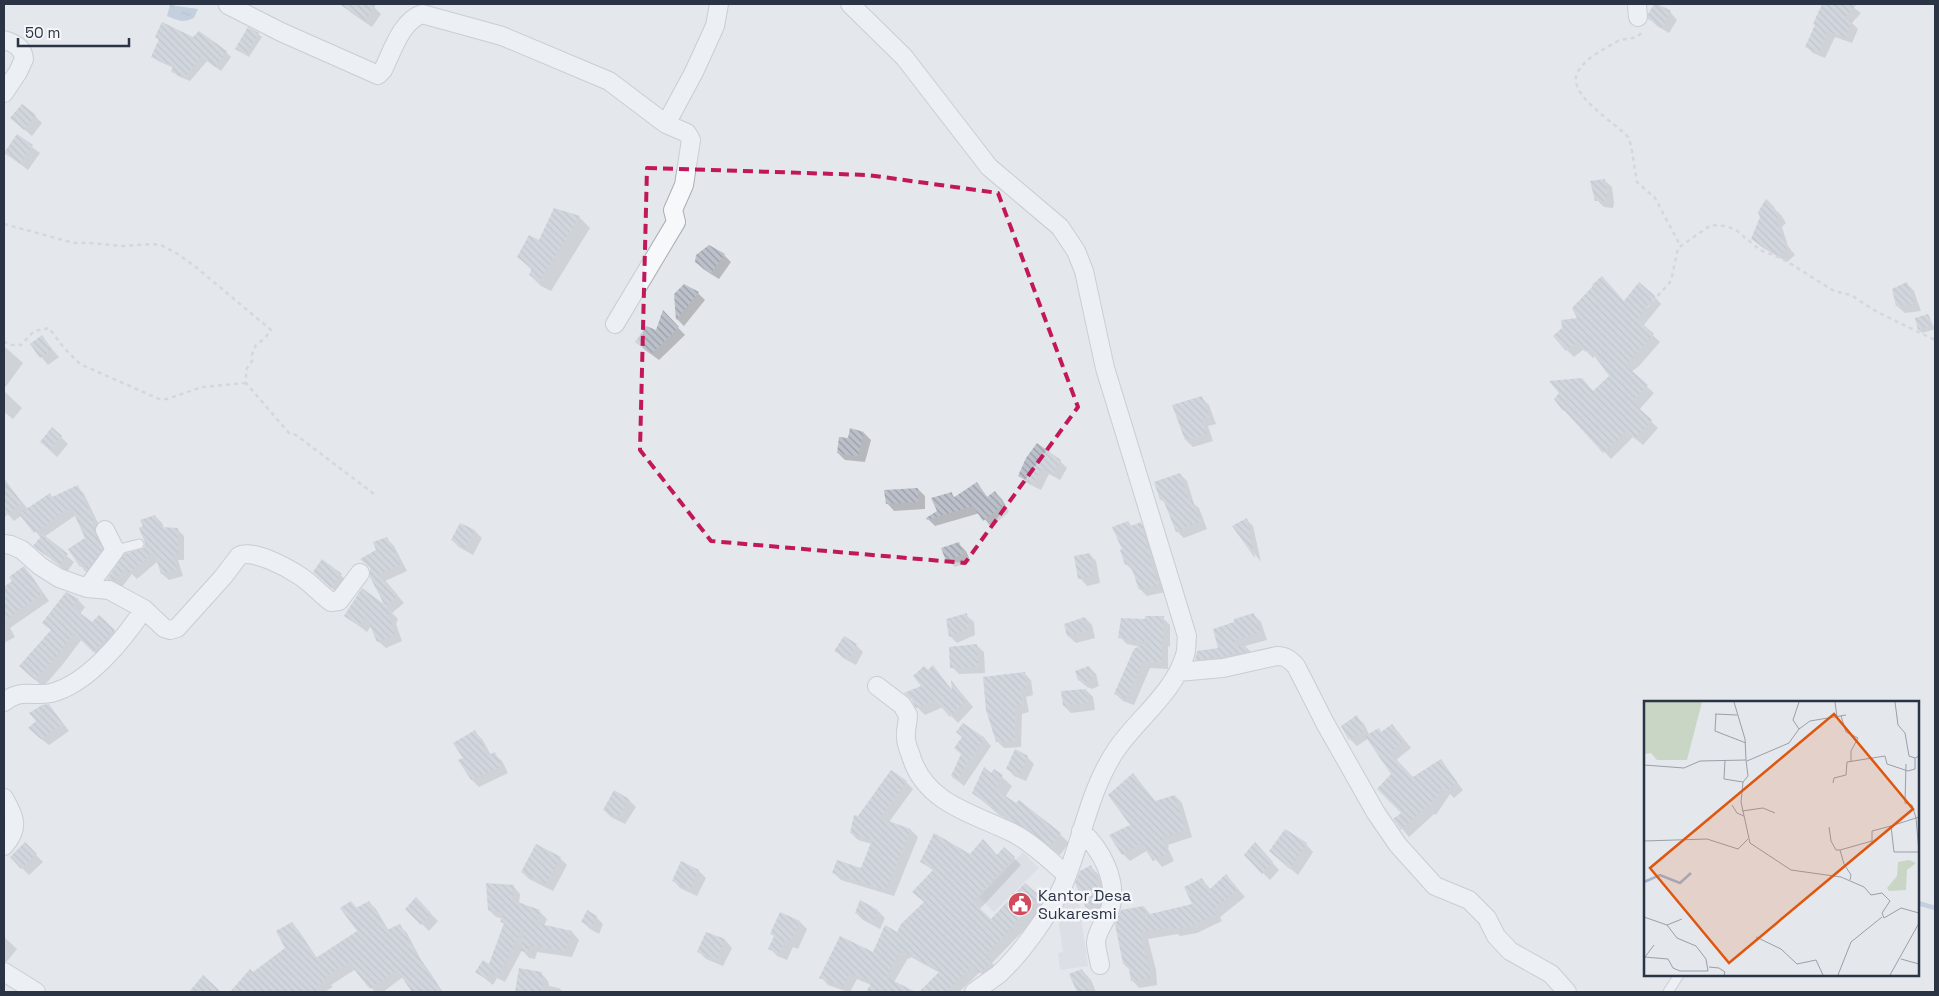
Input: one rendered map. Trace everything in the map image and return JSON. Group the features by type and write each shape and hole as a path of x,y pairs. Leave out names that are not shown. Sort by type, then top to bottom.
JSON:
{"street":[{"path":"228,4 281,32 378,75 383,70 408,23 415,16 422,14 502,36 609,81 666,124 687,133 691,140 684,185 674,210 676,222 616,324"},
{"path":"666,124 694,72 715,26 719,4"},
{"path":"850,4 904,57 989,166 1060,226 1076,251 1084,271 1105,368 1187,636 1186,654 1178,672 1164,693 1116,750 1098,783 1067,875 1044,919 999,973 974,992"},
{"path":"4,40 17,46 21,50 24,59 4,93"},
{"path":"87,588 115,550 105,530"},
{"path":"4,544 22,550 40,566 59,578 87,588 109,590 144,609 164,628 170,630 177,628 223,577 239,556 248,552 302,577 331,602 339,601 360,573"},
{"path":"4,702 12,695 19,693 59,691 83,676 118,645 144,609"},
{"path":"1178,672 1223,668 1277,656 1284,656 1290,660 1296,666 1325,723 1376,813 1398,845 1434,886 1469,900 1486,918 1496,936 1510,951 1551,974 1567,992"},
{"path":"877,686 902,705 908,715 906,743 916,772 926,786 954,806 1014,833 1067,875"},
{"path":"4,798 15,822 14,832 4,846"},
{"path":"1081,830 1099,853 1108,871 1112,887 1111,907 1096,942 1100,965"},
{"path":"4,972 36,992"}],"lane":[{"path":"115,550 139,544"},
{"path":"1668,992 1678,976"}],"path":[{"path":"1638,10 1642,30 1639,36 1619,40 1588,60 1578,70 1576,79 1587,102 1628,137 1632,145 1637,182 1655,198 1680,245"},
{"path":"4,224 74,243 122,246 152,244 161,245 178,254 271,330 256,345 252,354 252,361 246,370 246,383 290,433 374,494"},
{"path":"1648,308 1671,281 1676,252 1680,245 1713,224 1736,230 1760,250 1783,260 1834,291 1851,295 1877,312 1935,340"},
{"path":"4,341 9,345 21,345 34,331 49,328 64,348 80,364 159,399 167,399 202,387 246,383"}],"highlighted area":[{"path":"647,168 868,175 998,193 1078,407 965,563 711,541 640,450"}],"shaded area":[{"path":"1023,852 1039,868 994,912 979,897"},
{"path":"1078,896 1088,966 1060,970 1058,953 1063,952 1055,899"}],"water":[{"path":"170,5 198,9 194,18 180,21 167,16"}],"building":[{"path":"339,4 376,4 365,21"},
{"path":"1654,4 1658,4 1671,11 1662,27 1648,19 1648,14"},
{"path":"1822,4 1857,4 1844,18 1852,21 1845,38 1828,31 1819,53 1805,47"},
{"path":"162,22 193,37 199,31 227,51 215,67 201,57 185,77 171,72 173,66 151,57 159,39 155,37"},
{"path":"248,27 259,33 246,55 235,49"},
{"path":"22,104 36,115 24,130 10,118"},
{"path":"17,134 33,145 20,164 4,153"},
{"path":"1605,179 1606,201 1595,201 1590,181"},
{"path":"1766,199 1779,216 1776,219 1782,237 1788,247 1779,256 1751,239 1760,217 1758,212"},
{"path":"554,208 580,216 539,281 529,275 532,268 517,257 529,235 539,240"},
{"path":"709,245 725,254 711,273 695,262 696,255"},
{"path":"1602,276 1624,301 1639,282 1655,296 1637,319 1654,334 1633,358 1624,364 1648,385 1632,402 1652,420 1635,439 1626,431 1603,453 1554,399 1559,393 1549,381 1582,378 1593,391 1609,376 1589,348 1585,352 1577,342 1566,351 1553,336 1562,328 1561,320 1577,318 1572,308"},
{"path":"1907,282 1915,304 1896,306 1892,289"},
{"path":"684,284 699,292 676,320 674,294"},
{"path":"663,310 679,327 651,354 635,342 646,326 656,330"},
{"path":"1928,314 1933,325 1918,330 1915,318"},
{"path":"42,335 52,349 40,358 30,344"},
{"path":"1202,396 1210,417 1201,419 1207,434 1185,440 1172,405"},
{"path":"52,427 62,436 50,450 40,442"},
{"path":"850,428 864,432 858,456 837,453 839,437 848,438"},
{"path":"1037,443 1061,460 1053,474 1042,468 1033,484 1018,476 1026,458"},
{"path":"1180,473 1189,501 1192,500 1201,521 1176,532 1163,499 1160,500 1154,482"},
{"path":"4,478 22,503 4,517"},
{"path":"977,482 987,497 995,491 1003,505 983,521 973,506 927,520 926,518 937,511 931,498 952,492 953,498"},
{"path":"78,485 93,519 95,534 103,549 86,572 83,569 89,561 80,567 68,549 85,538 71,507 34,533 19,514 50,493 52,497"},
{"path":"918,488 918,502 886,504 884,490"},
{"path":"155,515 160,527 178,528 178,554 173,554 177,569 161,574 154,552 129,573 125,568 114,581 107,579 124,554 144,548 145,543 139,528 143,526 140,520"},
{"path":"1247,518 1255,558 1232,526"},
{"path":"1128,521 1131,526 1141,522 1151,558 1148,558 1159,584 1139,590 1130,563 1125,565 1120,550 1122,549 1112,527"},
{"path":"460,523 475,530 465,548 451,540"},
{"path":"43,534 68,554 59,565 33,546"},
{"path":"387,537 401,564 379,574 398,595 384,607 392,611 389,616 395,634 377,642 366,616 359,626 344,616 362,588 384,604 370,577 370,568 360,559 376,550 373,542"},
{"path":"959,542 964,554 946,561 941,548"},
{"path":"1090,553 1093,576 1078,579 1074,556"},
{"path":"322,559 342,574 331,588 313,572"},
{"path":"24,566 43,593 4,621 4,587 12,581 9,577"},
{"path":"66,592 79,599 72,607 92,622 99,615 115,630 93,652 74,633 35,680 19,666 51,630 42,623"},
{"path":"967,613 969,628 949,637 946,619"},
{"path":"1254,613 1261,633 1234,640 1236,646 1245,645 1247,652 1195,660 1197,651 1218,648 1213,629 1234,622 1234,619"},
{"path":"1145,616 1164,616 1163,640 1161,640 1162,662 1143,661 1126,699 1114,694 1134,649 1147,642 1118,638 1121,618 1145,619"},
{"path":"1085,617 1088,631 1067,636 1064,624"},
{"path":"844,636 857,644 849,659 834,651"},
{"path":"977,644 978,667 950,668 949,647"},
{"path":"933,665 952,691 951,680 966,700 950,717 935,700 916,708 911,699 904,693 921,686 913,676 924,666 928,670"},
{"path":"1089,666 1093,678 1084,683 1078,680 1075,671"},
{"path":"1025,672 1027,688 1020,690 1023,704 1015,707 1015,741 996,742 986,710 983,677"},
{"path":"1086,689 1089,703 1063,706 1061,691"},
{"path":"49,704 63,724 41,739 28,728 36,721 29,713 42,705"},
{"path":"1357,715 1364,730 1349,740 1341,726"},
{"path":"963,723 985,738 956,780 951,776 961,754 954,748 962,737 956,732"},
{"path":"1392,724 1404,740 1390,753 1413,777 1441,759 1457,782 1446,792 1442,788 1428,809 1426,807 1401,830 1393,819 1401,813 1377,789 1391,774 1365,736 1379,728 1381,732"},
{"path":"475,730 488,755 495,752 502,766 471,780 458,760 463,758 453,743"},
{"path":"1015,749 1028,756 1019,775 1006,769"},
{"path":"984,767 991,773 994,769 1003,775 995,789 1016,803 1019,800 1061,833 1050,846 1026,828 1005,818 1007,815 988,805 972,793"},
{"path":"891,770 907,781 880,818 911,829 886,890 832,873 837,860 861,868 872,840 850,833 854,815 858,816"},
{"path":"1133,773 1155,801 1175,795 1185,830 1162,838 1168,854 1153,861 1141,843 1122,855 1109,835 1130,825 1108,795"},
{"path":"614,790 629,799 618,818 603,810"},
{"path":"1285,829 1307,843 1290,869 1269,851"},
{"path":"934,833 970,854 983,839 997,855 1004,847 1015,857 973,902 991,919 1025,883 1041,897 986,955 992,962 979,973 973,965 946,992 919,992 940,971 903,951 902,953 900,952 886,977 916,992 866,992 872,982 850,973 843,986 819,978 840,936 873,952 885,925 897,932 901,924 924,902 912,892 934,869 920,862"},
{"path":"25,842 37,854 21,869 10,857"},
{"path":"1255,842 1273,862 1262,874 1244,855"},
{"path":"536,844 561,857 546,884 521,872"},
{"path":"681,861 699,870 690,890 672,881"},
{"path":"1091,865 1101,890 1095,892 1099,902 1086,908 1075,883 1080,871"},
{"path":"1226,874 1238,889 1214,909 1216,914 1189,927 1171,929 1171,927 1141,932 1147,962 1149,962 1150,978 1131,981 1128,963 1123,964 1115,924 1121,910 1144,906 1146,915 1192,904 1184,887 1202,878 1208,891"},
{"path":"486,883 514,885 512,900 540,910 536,923 572,931 565,951 530,945 528,952 521,951 524,926 498,976 490,972 486,979 475,972 483,960 489,964 504,923 500,922 504,913 488,910"},
{"path":"416,897 431,913 421,925 405,909"},
{"path":"860,900 878,910 873,923 855,913"},
{"path":"351,901 356,908 369,901 387,930 400,924 414,951 432,975 441,992 412,992 397,970 370,989 349,963 325,977 327,980 316,986 319,992 230,992 250,969 253,972 285,948 276,931 292,922 316,958 357,931 340,908"},
{"path":"587,910 597,916 592,927 581,922"},
{"path":"780,912 800,921 790,943 785,940 779,954 768,949 774,936 770,934"},
{"path":"706,932 725,939 716,960 697,952"},
{"path":"519,968 542,972 543,992 515,992"},
{"path":"1082,969 1091,992 1077,992 1069,974"},
{"path":"203,975 221,992 189,992"}],"waterway":[{"path":"1919,903 1935,908"}],"place":[{"name":"Kantor Desa Sukaresmi","path":"1020,904"}]}
